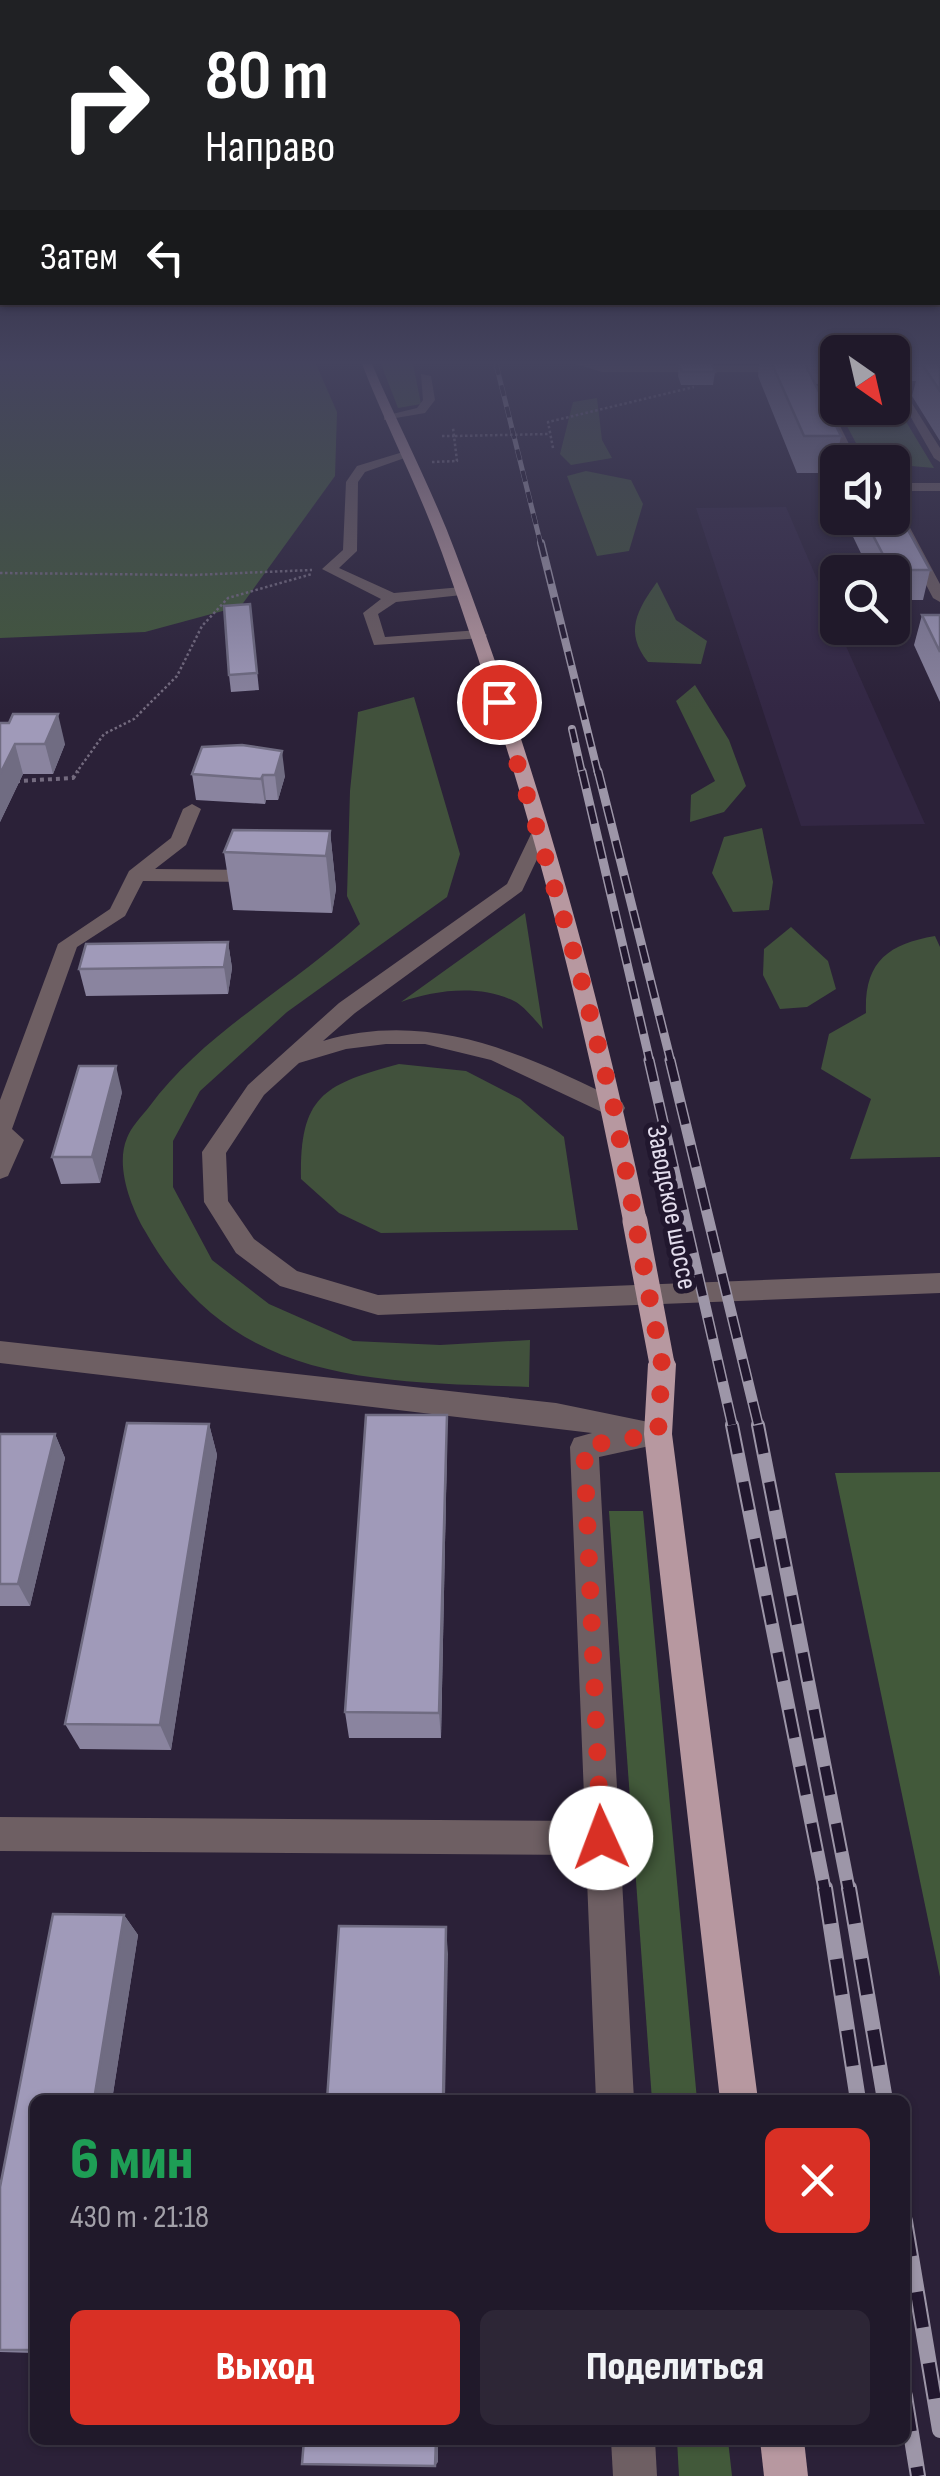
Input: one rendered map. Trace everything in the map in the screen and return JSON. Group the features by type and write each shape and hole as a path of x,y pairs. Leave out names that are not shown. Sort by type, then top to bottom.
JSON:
{"main road":[{"name":"Заводское шоссе","path":"416,480 479,636 540,834 614,1108 662,1364 658,1434 739,2095"},
{"path":"783,2445 786,2476"}],"street":[{"path":"354,480 350,551 329,569 392,598"},
{"path":"910,488 940,487"},
{"path":"906,535 940,598"},
{"path":"462,591 392,598 370,614 379,642 479,636"},
{"path":"0,1170 12,1140 0,1132 68,944 118,912 136,875 179,840 192,810"},
{"path":"540,834 515,887 347,1008 286,1062 235,1115 214,1152 216,1202 245,1246 289,1278 378,1305 546,1302 934,1280"},
{"path":"136,875 281,876"},
{"path":"286,1062 353,1040 387,1035 446,1036 518,1059 614,1108"},
{"path":"0,1352 556,1415 658,1434"},
{"path":"615,2095 584,1446 658,1434"},
{"path":"0,1834 601,1838"},
{"path":"633,2445 635,2476"}],"path":[{"path":"0,573 193,575 329,569"},
{"path":"0,782 74,778 104,734 134,719 177,676 202,626 228,598 329,569"}],"shaded area":[{"path":"786,507 820,586 820,645 846,645 925,824 801,826 696,508"}],"green space":[{"path":"0,480 332,480 241,606 145,632 0,638"},
{"path":"568,480 631,480 643,504 629,551 597,556"},
{"path":"657,582 676,620 707,641 701,664 648,662 641,651 636,641 636,621"},
{"path":"695,685 729,740 746,786 724,812 690,822 691,795 715,781 676,701"},
{"path":"414,697 460,854 447,897 287,1012 200,1091 173,1141 173,1187 212,1260 269,1304 353,1341 440,1345 530,1340 529,1387 361,1376 310,1364 263,1346 219,1320 180,1282 145,1231 124,1173 124,1149 129,1134 171,1080 222,1033 360,924 347,896 350,791 358,712"},
{"path":"762,828 773,882 769,910 733,912 712,873 724,837"},
{"path":"525,913 543,1029 518,1003 487,992 442,992 401,1002"},
{"path":"791,927 828,961 836,989 807,1007 780,1009 763,975 764,949"},
{"path":"935,936 940,947 940,1157 850,1159 871,1099 821,1069 829,1034 866,1013 869,981 882,959 904,944"},
{"path":"399,1064 466,1071 520,1099 564,1137 578,1230 381,1233 339,1213 301,1179 305,1128 322,1098 352,1079"},
{"path":"940,1472 940,1977 835,1473"},
{"path":"609,1511 643,1511 697,2095 652,2095"},
{"path":"677,2445 729,2445 732,2476 679,2476"}],"building":[{"path":"910,534 930,570 910,570 910,555 883,555 873,535"},
{"path":"250,604 257,673 229,675 224,606"},
{"path":"922,615 940,615 940,652"},
{"path":"13,714 58,714 45,744 15,744 0,774 0,723 9,723"},
{"path":"242,745 282,751 275,775 263,775 261,779 192,774 202,747"},
{"path":"233,830 330,831 326,856 224,852"},
{"path":"228,942 224,967 79,969 86,944"},
{"path":"79,1066 116,1066 92,1157 52,1157"},
{"path":"366,1415 447,1415 439,1713 345,1712"},
{"path":"127,1423 209,1424 160,1725 65,1724"},
{"path":"0,1434 55,1434 18,1584 0,1584"},
{"path":"53,1914 124,1915 95,2095 30,2095 30,2350 0,2350 0,2187"},
{"path":"339,1926 446,1927 443,2095 327,2095"},
{"path":"304,2445 436,2445 435,2466 302,2464"}],"railway":[{"path":"525,480 541,545"},
{"path":"541,543 598,773"},
{"path":"572,729 582,773"},
{"path":"582,771 650,1062"},
{"path":"598,771 671,1062"},
{"path":"649,1060 733,1428"},
{"path":"670,1060 759,1428"},
{"path":"732,1425 825,1891"},
{"path":"758,1425 849,1891"},
{"path":"825,1888 857,2095"},
{"path":"849,1888 884,2095"},
{"path":"910,2251 940,2430"},
{"path":"910,2427 918,2476"}],"route":[{"path":"499,702 578,967 614,1108 662,1364 658,1434 584,1446 601,1838"}]}
